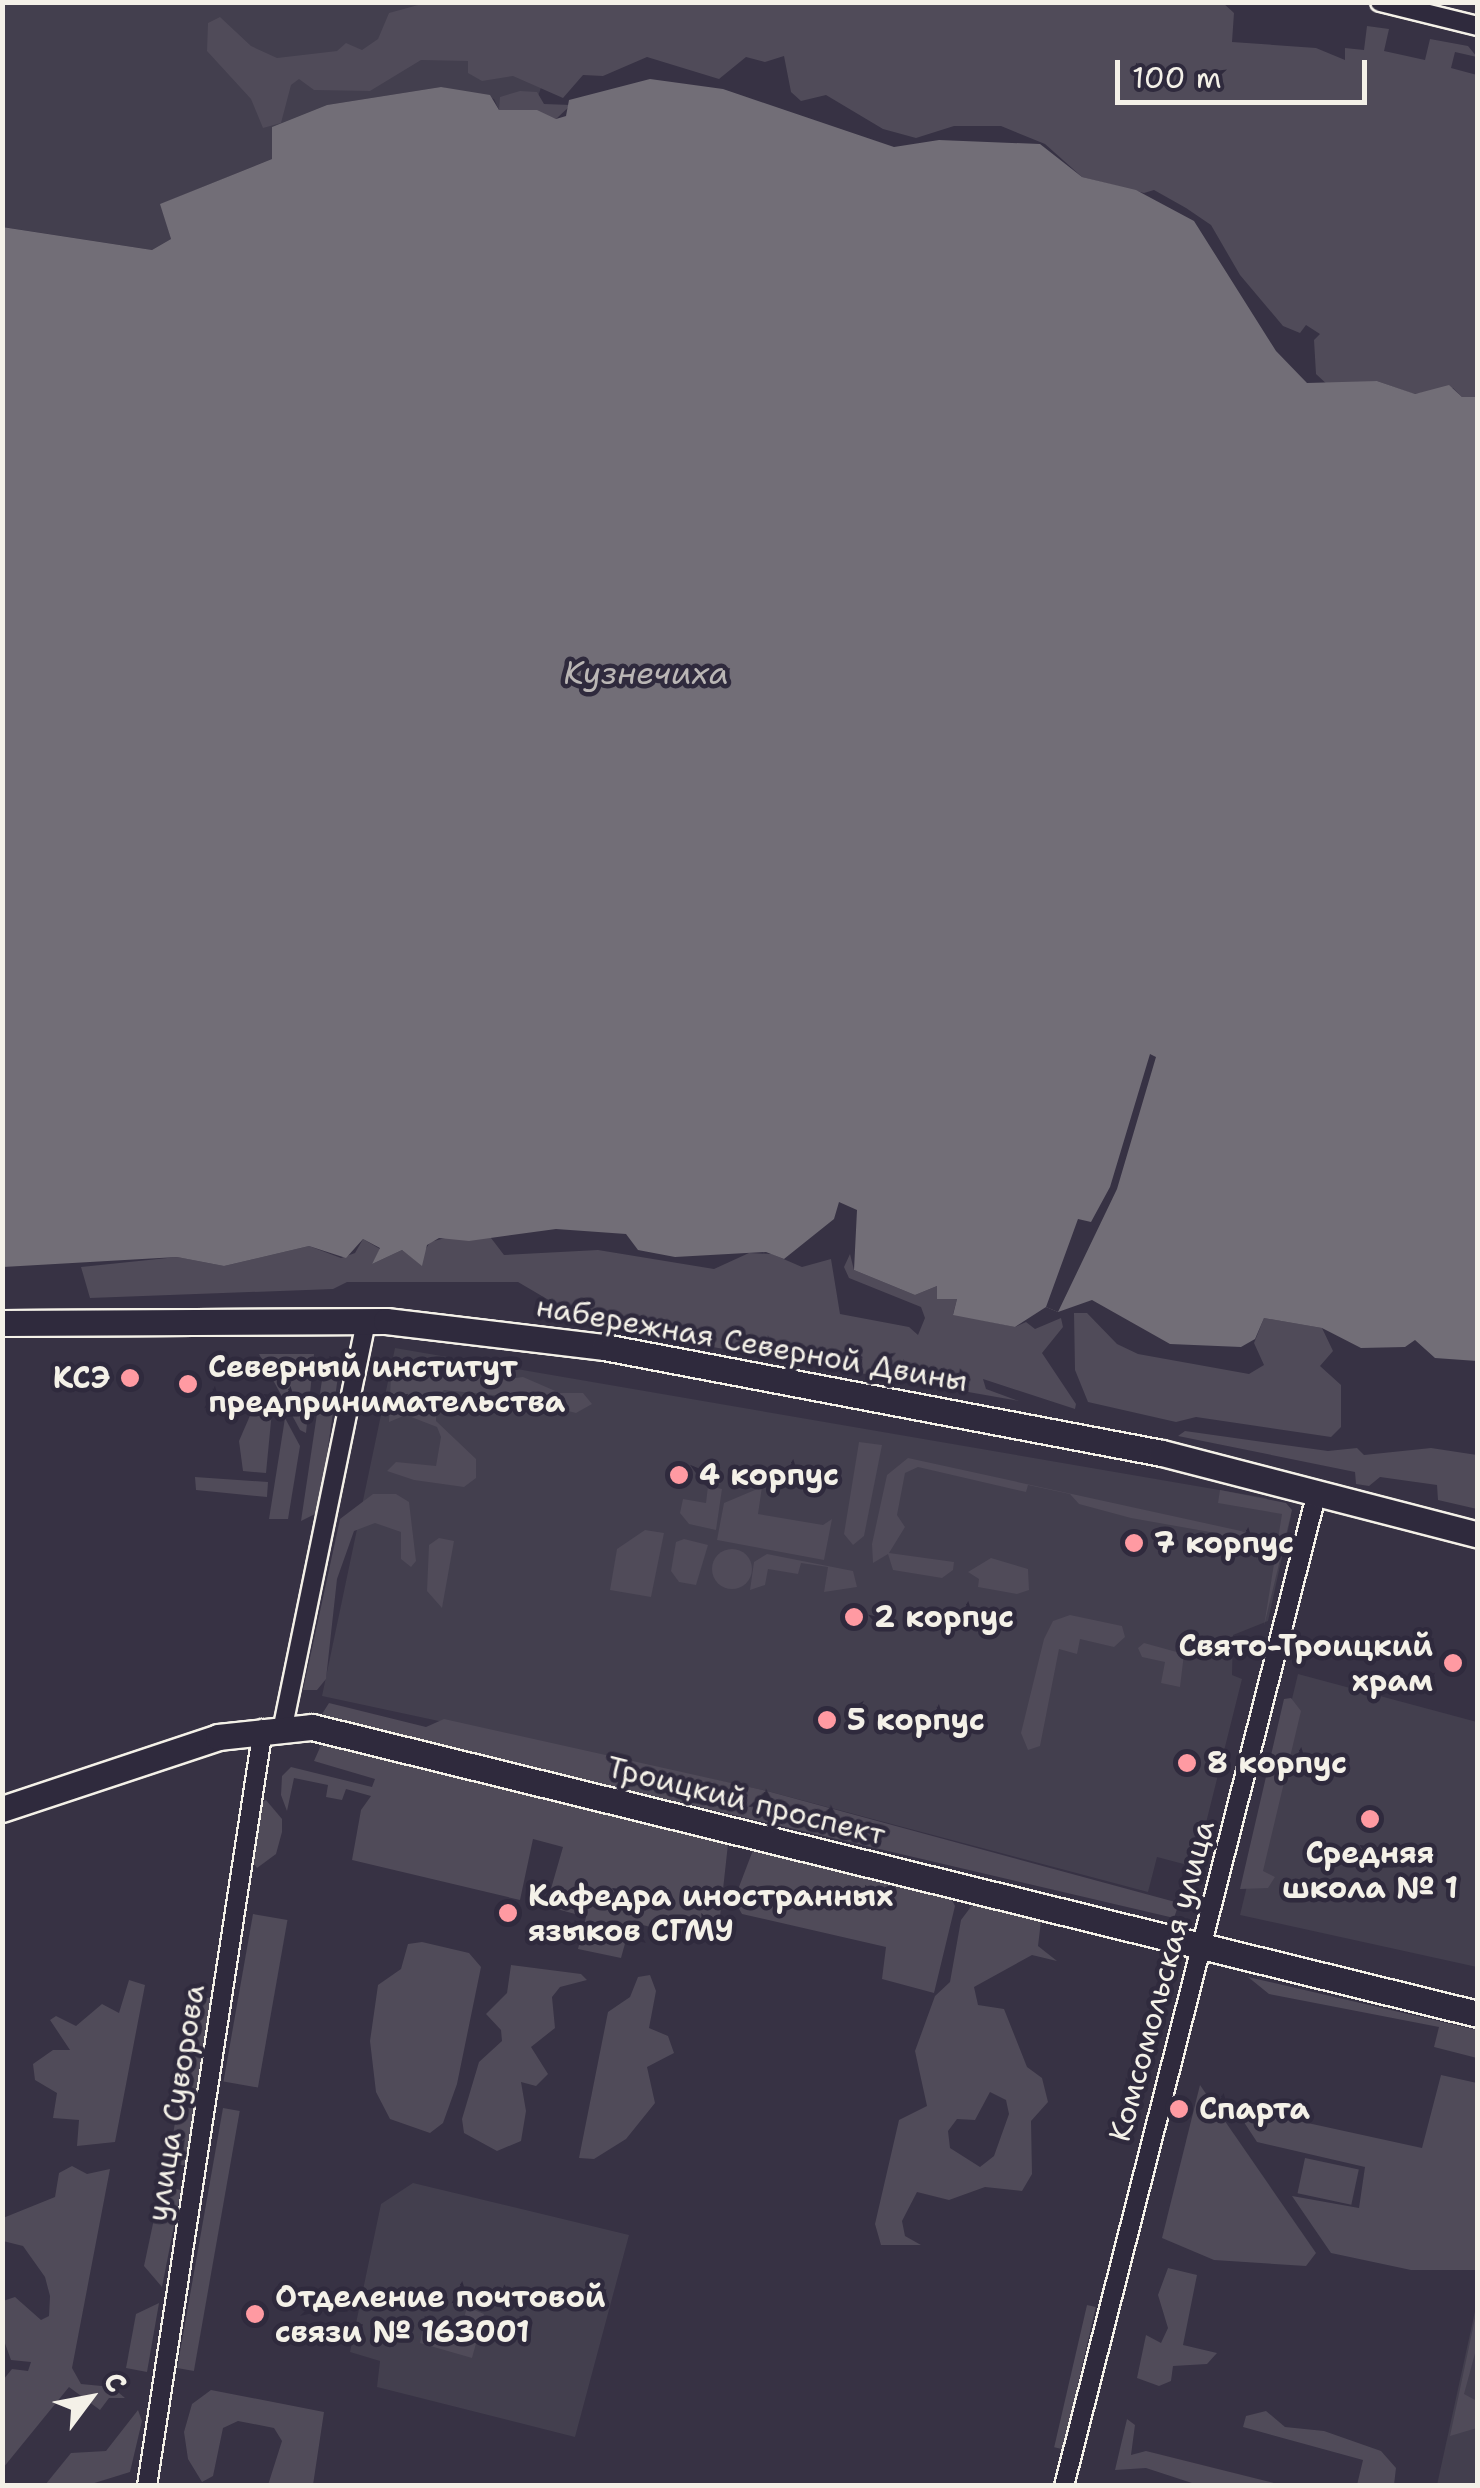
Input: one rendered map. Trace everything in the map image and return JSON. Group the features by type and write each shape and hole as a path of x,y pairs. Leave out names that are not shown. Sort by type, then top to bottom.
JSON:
{"main road":[{"name":"набережная Северной Двины","path":"2,1323 366,1321 471,1328 692,1361 1162,1453 1478,1536"},
{"name":"Троицкий проспект","path":"2,1809 174,1750 273,1727 312,1726 1478,2014"}],"street":[{"path":"1380,2 1478,26"},
{"name":"улица Суворова","path":"147,2486 273,1727 366,1321"},
{"name":"Комсомольская улица","path":"1064,2486 1198,1946 1317,1492"}],"shaded area":[{"path":"429,2 1222,2 1234,13 1232,42 1316,48 1345,60 1345,48 1364,50 1367,26 1389,29 1384,51 1425,60 1430,39 1468,46 1477,57 1455,52 1451,68 1477,75 1477,397 1462,397 1453,388 1414,394 1377,381 1330,387 1316,374 1314,340 1320,334 1306,325 1300,333 1283,326 1240,275 1211,225 1186,208 1154,190 1144,193 1082,177 1045,144 1001,126 954,126 916,138 883,129 826,95 801,101 791,92 784,56 765,62 746,57 719,79 647,57 603,76 583,75 563,98 513,76 482,81 468,73 468,61 421,60 370,91 314,90 299,79 291,85 281,123 263,128 251,99 207,51 208,23 220,17 251,46 277,58 337,51 346,43 362,50 378,39 389,13"},
{"path":"2,3 570,3 533,111 499,110 494,99 441,87 327,105 272,127 272,159 161,204 171,239 152,250 3,227"},
{"path":"520,91 537,92 544,104 571,105 556,119 499,110 500,97"},
{"path":"449,1237 491,1238 504,1255 598,1250 714,1269 749,1253 772,1254 802,1267 831,1259 840,1314 909,1327 918,1335 925,1318 921,1307 849,1278 844,1267 850,1254 854,1270 915,1295 937,1286 948,1299 957,1299 953,1314 1015,1327 1026,1322 1035,1329 1061,1318 1063,1327 1042,1353 1076,1404 1075,1409 983,1379 986,1389 1019,1401 593,1326 518,1282 347,1282 333,1289 90,1298 81,1267 177,1257 224,1266 309,1246 341,1258 355,1253 363,1239 380,1249 372,1264 402,1250 418,1262 430,1242"},
{"path":"1074,1313 1087,1313 1117,1344 1138,1354 1249,1374 1264,1365 1254,1343 1264,1318 1322,1328 1333,1351 1320,1366 1341,1385 1341,1427 1331,1437 1196,1417 1176,1422 1088,1402 1075,1370"},
{"path":"395,1348 1266,1498 1291,1516 1268,1621 1233,1635 1232,1675 1242,1679 1195,1867 1157,1857 1148,1892 767,1791 322,1696"},
{"path":"259,1354 314,1354 306,1433 300,1430"},
{"path":"325,1360 340,1362 319,1512 301,1521"},
{"path":"431,1368 493,1381 523,1377 560,1393 583,1393 592,1404 576,1413 513,1397 444,1390 437,1397 436,1421 476,1459 476,1478 464,1487 414,1480 387,1471 396,1462 436,1466 441,1437 437,1427 406,1415 389,1422 391,1374"},
{"path":"252,1411 272,1411 266,1473 243,1471 239,1441"},
{"path":"285,1418 300,1446 288,1519 269,1519"},
{"path":"1185,1431 1328,1451 1357,1448 1364,1455 1431,1448 1477,1455 1477,1509 1438,1500 1437,1485 1380,1477 1369,1486 1356,1484 1355,1472 1178,1436"},
{"path":"859,1442 882,1445 864,1536 853,1545 844,1534"},
{"path":"908,1458 1241,1531 1253,1536 1256,1559 1251,1547 1220,1541 1221,1534 1131,1518 1079,1504 1070,1494 1028,1485 1026,1492 918,1467 905,1473 897,1515 905,1527 889,1553 954,1562 953,1570 942,1578 893,1570 888,1554 873,1563 872,1544 887,1475"},
{"path":"195,1477 268,1482 267,1497 196,1490"},
{"path":"708,1486 722,1489 716,1530 689,1524 680,1513 683,1499 706,1503"},
{"path":"762,1487 758,1514 823,1525 832,1519 824,1560 717,1540 724,1503"},
{"path":"1220,1490 1286,1503 1292,1510 1264,1626 1282,1514 1218,1503"},
{"path":"373,1494 396,1494 409,1502 416,1561 411,1567 401,1559 401,1532 375,1523 354,1531 337,1579 326,1679 317,1690 303,1690 340,1519"},
{"path":"645,1530 664,1533 651,1597 610,1590 617,1549"},
{"path":"439,1538 454,1541 442,1608 427,1591 429,1545"},
{"path":"684,1539 708,1545 696,1585 679,1582 671,1571 676,1542"},
{"path":"732,1549 746,1555 752,1569 746,1583 732,1589 718,1583 712,1569 718,1555"},
{"path":"767,1554 853,1571 857,1587 824,1592 828,1567 801,1563 798,1574 768,1569 765,1585 750,1590 754,1562"},
{"path":"991,1558 1028,1569 1029,1590 1017,1594 978,1587 979,1579 968,1572"},
{"path":"1070,1615 1122,1626 1125,1637 1114,1647 1080,1639 1077,1654 1059,1649 1040,1746 1028,1750 1021,1733 1044,1639 1053,1621"},
{"path":"1144,1643 1184,1654 1180,1687 1161,1683 1165,1662 1142,1657 1138,1648"},
{"name":"Средняя школа № 1","path":"1298,1674 1477,1722 1477,1967 1240,1915"},
{"path":"1291,1698 1301,1711 1263,1871 1275,1877 1268,1888 1240,1889 1284,1699"},
{"path":"329,1703 426,1727 444,1719 767,1791 1179,1903 1174,1918 329,1720 322,1714"},
{"path":"322,1743 728,1844 717,1944 631,1922 621,1958 578,1949 586,1917 546,1906 563,1847 533,1839 520,1900 352,1860 361,1810 371,1796 346,1789 342,1800 326,1797 328,1785 294,1778 287,1811 281,1795 282,1776 291,1767 372,1787 375,1779 314,1761"},
{"path":"266,1800 282,1819 282,1832 276,1854 257,1868 249,1857 260,1803"},
{"path":"753,1850 951,1898 955,1906 934,1993 882,1979 886,1947 742,1914 734,1900"},
{"path":"973,1904 1041,1921 1038,1946 1057,1961 1032,1955 974,1987 978,2005 1004,2009 1027,2067 1042,2078 1048,2102 1031,2121 1032,2174 1022,2191 985,2187 949,2200 917,2192 902,2221 905,2236 921,2245 881,2245 875,2224 899,2120 927,2106 915,2051 935,1996 950,1982 961,1920","holes":["990,2092 1006,2100 1009,2114 994,2156 980,2167 950,2148 948,2131 957,2119 975,2120"]},
{"path":"253,1914 287,1920 258,2087 223,2081"},
{"path":"422,1942 469,1953 481,1967 457,2084 443,2123 430,2133 390,2119 376,2092 370,2041 378,1985 401,1969 408,1944"},
{"path":"511,1965 581,1974 587,1980 560,1987 552,1997 555,2028 531,2047 548,2074 536,2086 521,2082 526,2111 521,2141 497,2151 464,2133 462,2119 479,2062 502,2041 501,2030 486,2014 507,1993"},
{"path":"650,1975 656,1991 649,2028 668,2036 674,2053 647,2067 655,2103 626,2139 594,2159 579,2158 608,2012 630,1997 638,1977"},
{"path":"1248,1977 1477,2030 1477,2058 1434,2047 1439,2027 1269,1994"},
{"path":"129,1980 145,1985 115,2142 77,2146 79,2120 53,2118 57,2093 35,2080 33,2064 53,2050 70,2050 50,2020 56,2016 76,2026 102,2004 119,2013"},
{"path":"195,1996 213,1999 186,2166 169,2163"},
{"path":"1441,2075 1477,2083 1477,2270 1411,2270 1331,2253 1292,2196 1359,2208 1365,2167 1257,2142 1234,2107 1422,2148"},
{"path":"1200,2085 1316,2253 1306,2266 1214,2260 1162,2238"},
{"path":"223,2108 240,2111 194,2371 177,2368"},
{"path":"1305,2158 1359,2169 1351,2205 1298,2193"},
{"path":"72,2166 87,2174 110,2169 72,2368 81,2384 112,2387 125,2398 109,2398 100,2410 69,2387 3,2468 3,2380 12,2369 28,2371 31,2362 11,2360 3,2338 3,2301 15,2297 41,2320 49,2316 50,2296 45,2277 23,2246 3,2241 3,2218 55,2197 59,2173"},
{"path":"413,2183 629,2235 575,2437 377,2387 380,2361 350,2352 381,2204"},
{"path":"161,2186 181,2190 162,2287 144,2266"},
{"path":"1168,2268 1197,2275 1183,2345 1217,2353 1207,2364 1173,2366 1171,2381 1159,2386 1137,2378 1146,2335 1161,2343 1168,2328 1158,2295"},
{"path":"1477,2302 1477,2485 1437,2485"},
{"path":"159,2303 147,2372 126,2368 136,2314"},
{"path":"1087,2305 1096,2307 1063,2449 1054,2447"},
{"path":"467,2307 484,2314 472,2358 420,2343 424,2322 460,2333"},
{"path":"1477,2309 1477,2346 1464,2394 1477,2401 1477,2428 1450,2436"},
{"path":"211,2390 324,2412 313,2485 268,2485 282,2441 274,2428 238,2421 223,2428 213,2476 202,2482 188,2459 184,2432 192,2404"},
{"path":"138,2410 142,2421 130,2472 88,2485 45,2485 71,2453 106,2451"},
{"path":"1266,2411 1285,2427 1324,2431 1381,2451 1396,2468 1394,2485 1357,2485 1363,2460 1243,2427 1246,2416"},
{"path":"1127,2419 1135,2425 1131,2455 1146,2451 1282,2485 1198,2485 1146,2468 1115,2470"}],"water":[{"name":"Кузнечиха","path":"650,79 723,89 894,147 939,140 1040,144 1082,177 1136,190 1194,221 1276,351 1307,383 1377,381 1415,394 1449,385 1462,397 1477,397 1477,1361 1435,1358 1415,1340 1405,1347 1361,1348 1322,1328 1264,1318 1255,1339 1241,1347 1170,1344 1092,1300 1058,1312 1046,1307 1015,1327 953,1315 957,1299 937,1299 937,1286 915,1295 854,1270 857,1210 839,1202 834,1219 784,1259 766,1252 675,1257 638,1250 626,1234 556,1229 469,1241 439,1238 427,1245 422,1266 402,1250 372,1264 380,1248 363,1239 346,1258 309,1246 224,1266 177,1257 3,1267 2,227 152,250 171,239 160,204 272,159 272,127 327,105 441,87 490,95 499,110 537,110 556,119 566,116 569,100"}],"pier":[{"path":"1150,1054 1156,1057 1117,1189 1058,1312 1046,1307 1078,1219 1091,1222 1110,1187"}],"place":[{"name":"КСЭ","path":"130,1378"},
{"name":"Северный институт предпринимательства","path":"188,1384"},
{"name":"4 корпус","path":"679,1475"},
{"name":"7 корпус","path":"1134,1543"},
{"name":"2 корпус","path":"854,1617"},
{"name":"Свято-Троицкий храм","path":"1453,1663"},
{"name":"5 корпус","path":"827,1720"},
{"name":"8 корпус","path":"1187,1763"},
{"name":"Средняя школа № 1","path":"1370,1819"},
{"name":"Кафедра иностранных языков СГМУ","path":"508,1913"},
{"name":"Спарта","path":"1179,2109"},
{"name":"Отделение почтовой связи № 163001","path":"255,2314"}]}
